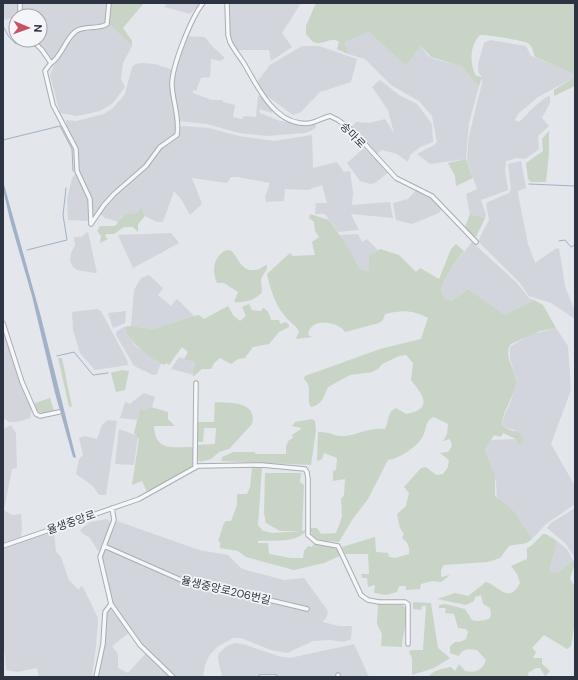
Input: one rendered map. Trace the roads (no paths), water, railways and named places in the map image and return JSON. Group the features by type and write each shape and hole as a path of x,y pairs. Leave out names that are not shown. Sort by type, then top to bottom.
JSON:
{"street":[{"path":"109,3 108,22 105,26 75,32 61,49 57,58 50,63 45,72 53,105 76,149 77,171 90,199 91,224 114,194 146,166 160,147 177,136 177,118 172,80 190,22 203,3"},
{"name":"송마로","path":"227,3 228,35 230,42 252,78 278,112 292,121 300,123 317,122 330,116 338,120 355,134 396,178 432,196 476,242"},
{"path":"40,48 50,63"},
{"path":"3,323 22,382 36,414 40,416 59,412"},
{"path":"196,384 195,468 205,465 248,465 305,469 308,479 308,535 316,542 338,546 361,595 368,600 405,602 408,604 408,644"},
{"name":"율생중앙로","path":"3,546 139,499 195,468"},
{"path":"112,508 114,520 100,554 100,561 111,604 140,646 173,677"},
{"name":"율생중앙로206번길","path":"104,546 188,583 244,594 307,609"},
{"path":"96,677 103,644 105,612 111,604"},
{"path":"261,677 275,677"}],"water":[{"path":"3,181 41,317 76,458 73,457 55,393 32,296 10,220 3,189"}],"waterway":[{"path":"3,26 8,35"},
{"path":"3,140 60,126 72,149 73,171"},
{"path":"529,184 575,186"},
{"path":"27,250 67,240 63,215 66,188"},
{"path":"559,241 565,240 571,247 575,245"},
{"path":"57,356 74,352 93,375 108,373"}]}
